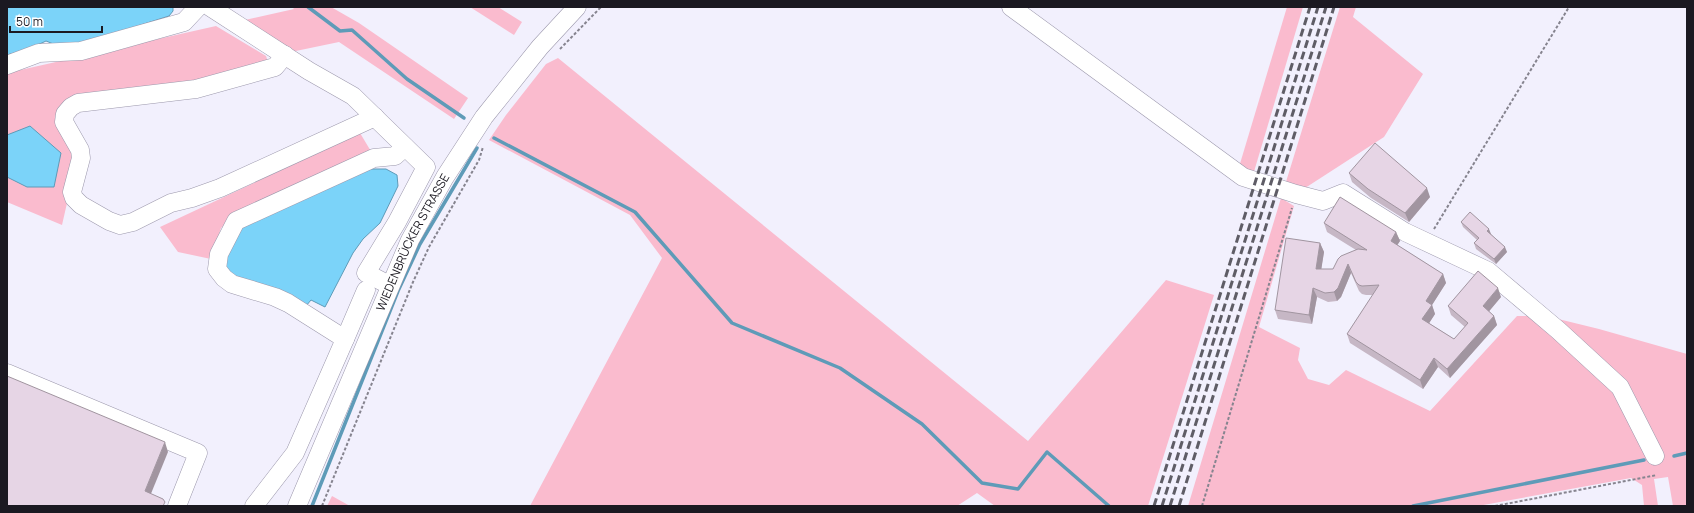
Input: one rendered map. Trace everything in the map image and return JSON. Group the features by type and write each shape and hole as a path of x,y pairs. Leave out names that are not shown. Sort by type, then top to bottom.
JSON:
{"street":[{"path":"7,65 39,53 81,51 184,22 198,7"},
{"path":"210,7 353,96 426,167 397,222 366,273 389,285"},
{"name":"WIEDENBRÜCKER STRASSE","path":"297,506 389,285 410,240 438,190 484,117 540,47 577,7"},
{"path":"1011,7 1243,177 1323,201 1343,193 1405,232 1488,271 1558,330 1620,387 1655,456"},
{"path":"285,55 275,67 196,89 97,100 78,103 71,107 65,114 64,122 80,150 81,158 72,192 74,198 81,205 109,221 120,225 134,222 171,203 192,198 220,188 375,117"},
{"path":"345,339 288,303 275,297 232,284 224,278 218,269 219,254 236,221 374,158 395,156 405,147"},
{"path":"254,506 295,453 366,290"},
{"path":"7,373 198,453 177,506"}],"path":[{"path":"558,51 601,7"},
{"path":"1426,242 1569,7"},
{"path":"322,506 413,282 429,247 480,160 484,145"},
{"path":"1202,506 1296,194"},
{"path":"1495,506 1657,475"}],"shaded area":[{"path":"292,7 331,7 359,23 468,98 454,119 339,42 291,52 245,20 294,9"},
{"path":"470,7 498,7 522,22 514,35"},
{"path":"1287,7 1303,7 1253,175 1239,167"},
{"path":"1340,7 1356,7 1353,17 1423,74 1384,137 1302,190 1285,185"},
{"path":"216,26 266,56 269,65 193,82 72,99 55,116 78,155 62,225 7,202 7,73"},
{"path":"558,58 1028,441 1166,280 1214,295 1148,506 995,506 977,493 957,506 530,506 662,258 630,215 489,140 506,115 546,64"},
{"path":"360,133 372,153 235,216 221,228 211,259 178,252 160,227"},
{"path":"1281,198 1294,206 1259,327 1300,348 1298,360 1308,379 1329,385 1346,370 1430,411 1517,316 1546,316 1599,329 1687,354 1687,506 1673,506 1668,477 1654,479 1658,506 1644,506 1642,485 1631,478 1478,506 1188,506"},
{"path":"332,496 350,506 327,506"}],"water":[{"path":"7,7 173,7 173,11 169,16 72,47 56,45 46,41 29,49 7,55"},
{"path":"30,126 61,153 54,187 27,187 7,177 7,135"},
{"path":"363,169 386,169 397,175 398,186 380,223 363,239 353,253 325,307 311,300 306,306 234,280 222,268 238,224"}],"building":[{"path":"1375,143 1427,188 1405,213 1368,189 1349,173"},
{"path":"1340,197 1396,232 1391,241 1443,274 1426,301 1432,305 1422,319 1454,339 1468,323 1448,306 1478,271 1498,288 1483,306 1494,316 1447,369 1434,358 1420,380 1347,334 1379,285 1359,285 1356,282 1348,264 1338,288 1334,292 1325,293 1313,288 1309,315 1275,310 1286,238 1320,243 1316,269 1333,269 1341,256 1358,249 1367,250 1324,223"},
{"path":"1470,212 1489,229 1487,231 1505,247 1494,259 1474,243 1479,238 1461,222"},
{"path":"7,376 165,442 145,491 163,499 165,502 163,506 7,506"}],"waterway":[{"path":"308,7 340,31 352,30 407,79 464,118"},
{"path":"494,138 635,212 732,323 840,368 922,424 982,483 1018,489 1047,452 1109,506"},
{"path":"312,506 398,291 420,244 477,148"},
{"path":"1674,456 1687,453"},
{"path":"1413,506 1644,460"}],"railway":[{"path":"1154,506 1310,7"},
{"path":"1162,506 1318,7"},
{"path":"1170,506 1326,7"},
{"path":"1179,506 1334,7"}]}
